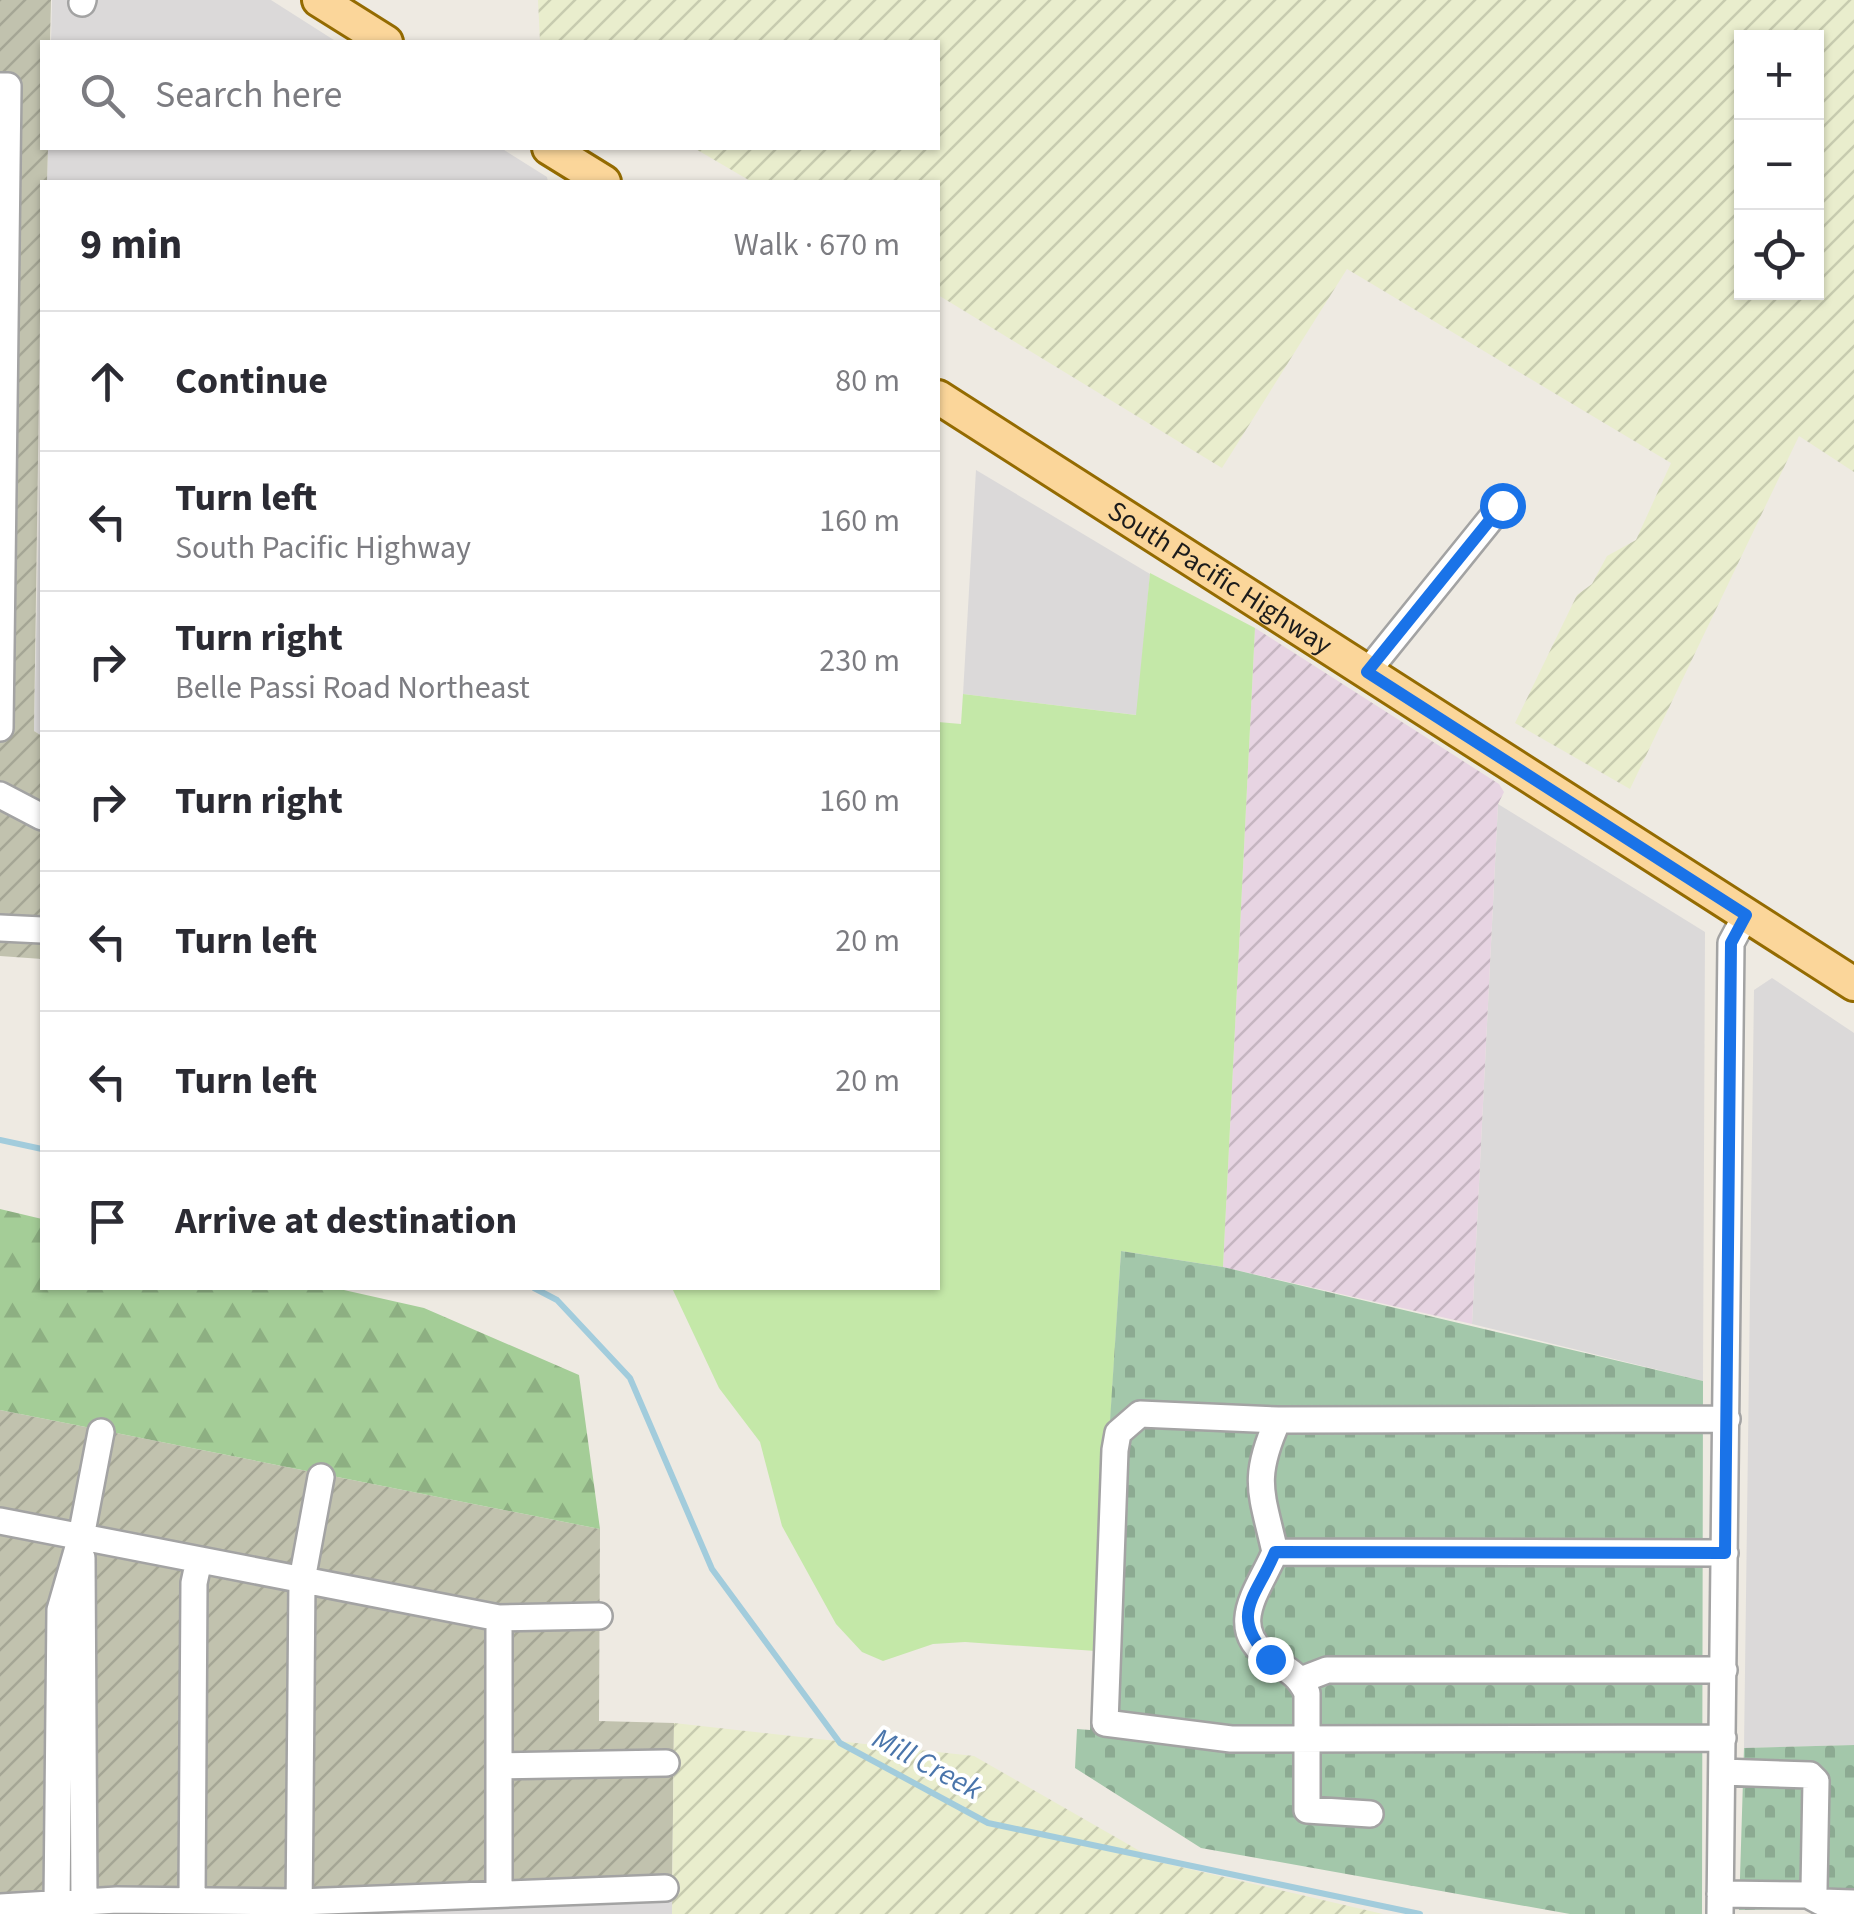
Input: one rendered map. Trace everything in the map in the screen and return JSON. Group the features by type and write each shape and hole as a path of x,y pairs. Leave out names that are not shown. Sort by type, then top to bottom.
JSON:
{"main road":[{"path":"319,0 383,40"},
{"path":"552,150 601,180"},
{"name":"South Pacific Highway","path":"940,398 1854,984"}],"street":[{"path":"0,86 8,86 0,728"},
{"path":"1367,672 1502,505"},
{"path":"0,795 40,816"},
{"path":"1746,915 1731,943 1720,1904 1808,1895 1822,1902 1854,1903"},
{"path":"0,928 40,930"},
{"path":"1723,1738 1206,1738 1105,1723 1118,1433 1128,1420 1152,1412 1278,1420 1727,1419"},
{"path":"1278,1420 1260,1466 1262,1513 1275,1552 1250,1598 1250,1630 1270,1659 1301,1680 1307,1693 1307,1810 1370,1814"},
{"path":"58,1904 60,1610 80,1537 101,1432"},
{"path":"299,1908 302,1580 320,1477"},
{"path":"0,1521 498,1618 599,1616"},
{"path":"80,1537 85,1610 84,1902"},
{"path":"1275,1552 1725,1553"},
{"path":"192,1900 194,1582 199,1560"},
{"path":"498,1618 498,1892"},
{"path":"1301,1680 1327,1670 1724,1670"},
{"path":"498,1766 666,1763"},
{"path":"1722,1772 1810,1775 1816,1782 1814,1890 1808,1895"},
{"path":"0,1908 192,1900 299,1908 352,1907 405,1905 498,1892 665,1888"}],"shaded area":[{"path":"0,0 51,0 50,40 40,40 40,150 48,150 47,180 40,180 34,731 40,735 40,959 0,956"},
{"path":"52,0 271,0 334,40 51,40"},
{"path":"538,0 1854,0 1854,472 1799,436 1630,789 1515,723 1577,595 1592,584 1607,556 1636,540 1671,463 1347,269 1222,468 940,296 940,180 749,180 697,150 940,150 940,40 540,40"},
{"path":"48,150 504,150 548,180 47,180"},
{"path":"40,470 40,735 34,731"},
{"path":"976,470 1150,574 1137,715 963,694"},
{"path":"1255,628 1499,784 1504,792 1498,804 1472,1324 1223,1267"},
{"path":"1498,804 1705,932 1703,1381 1472,1324"},
{"path":"1772,978 1854,1033 1854,1745 1744,1748 1754,990"},
{"path":"0,1410 600,1529 599,1721 674,1723 672,1898 0,1914"},
{"path":"674,1723 974,1756 1159,1862 1383,1914 672,1914"},
{"path":"672,1898 672,1914 89,1914 115,1911"}],"green space":[{"path":"1150,573 1255,628 1223,1267 1121,1251 1096,1651 965,1642 933,1644 883,1661 862,1652 836,1624 782,1526 760,1442 719,1388 673,1290 940,1290 940,722 961,724 963,694 1136,715"},
{"path":"0,1209 40,1219 40,1290 344,1290 424,1308 579,1375 600,1529 0,1410"},
{"path":"1121,1251 1223,1267 1703,1381 1702,1914 1570,1914 1201,1848 1075,1768 1077,1729 1090,1730"},
{"path":"1854,1745 1854,1908 1739,1910 1744,1748"}],"waterway":[{"name":"Mill Creek","path":"0,1140 40,1149"},
{"name":"Mill Creek","path":"538,1290 557,1300 630,1378 712,1569 840,1743 988,1823 1420,1914"}],"route":[{"path":"1270,1659 1258,1646 1247,1614 1250,1598 1275,1552 1725,1553 1731,943 1746,915 1367,672 1466,543 1502,505"}]}
